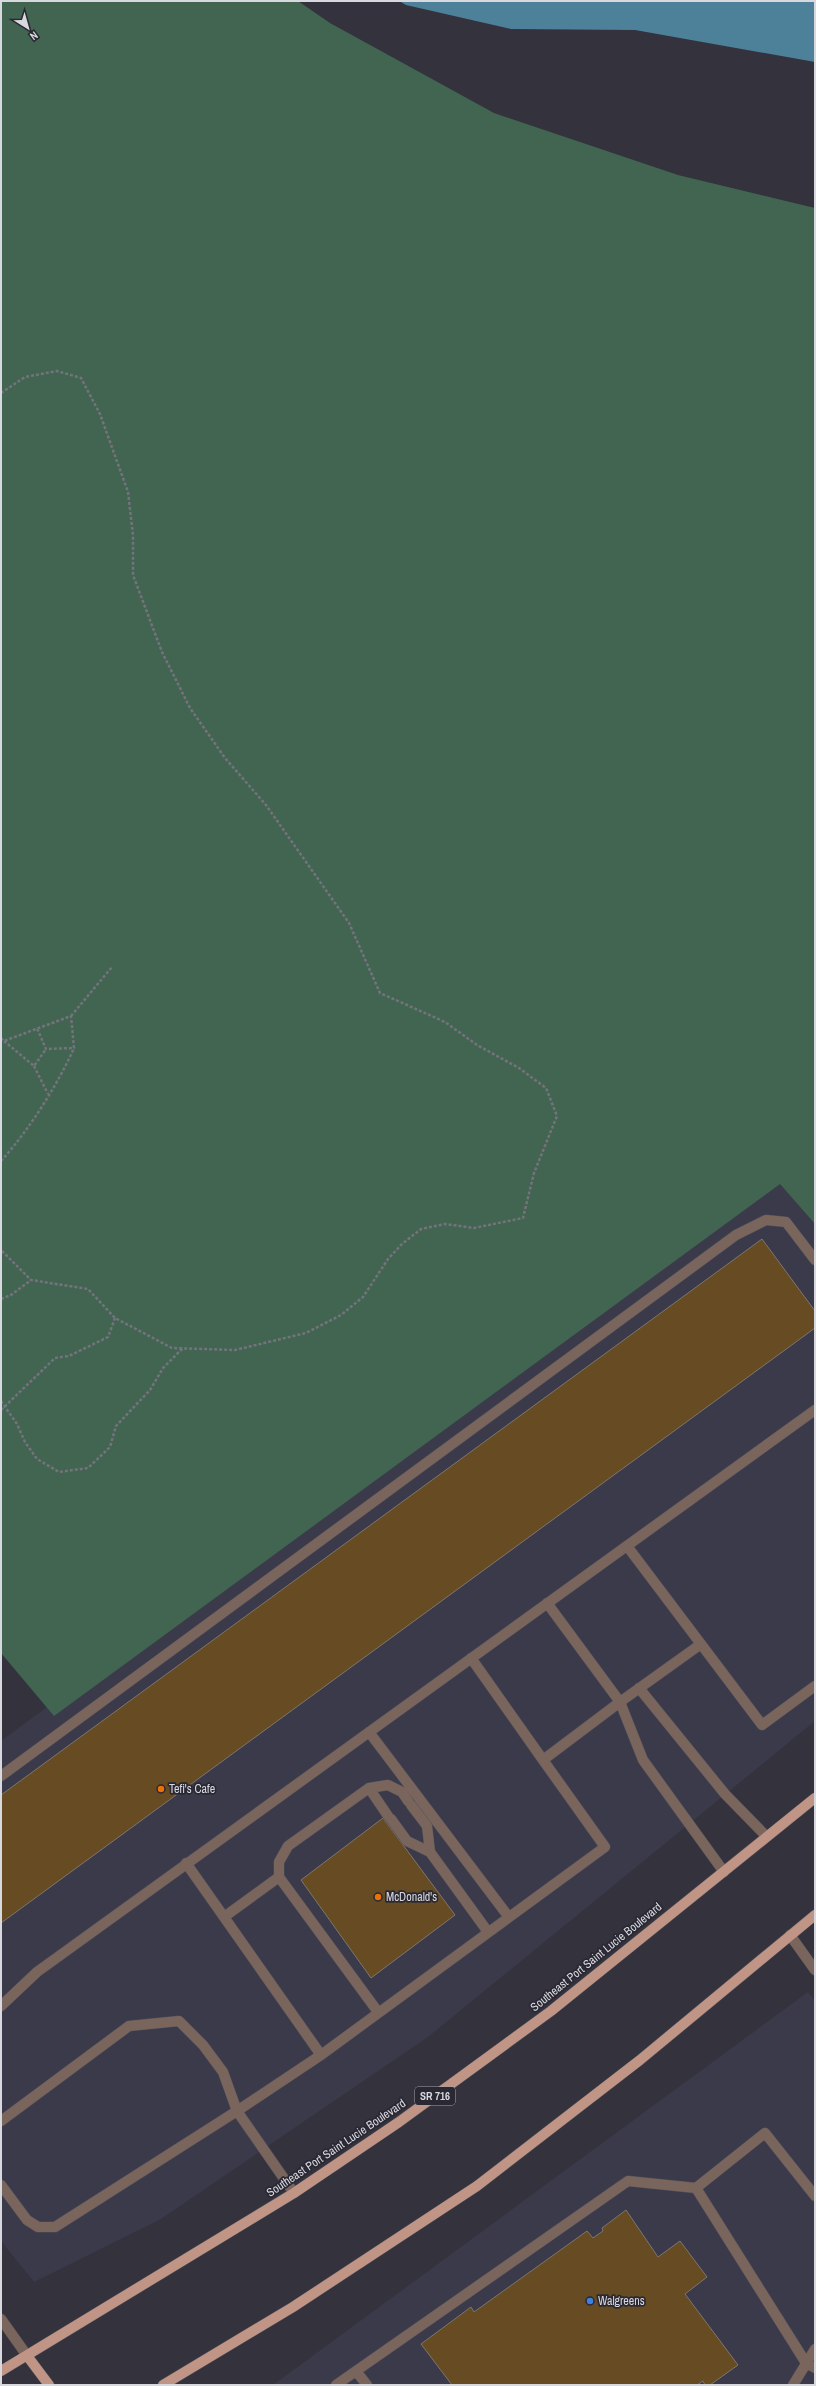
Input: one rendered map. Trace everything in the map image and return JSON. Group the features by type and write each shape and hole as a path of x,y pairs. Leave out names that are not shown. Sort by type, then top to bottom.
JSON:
{"main road":[{"name":"Southeast Port Saint Lucie Boulevard","path":"1,2371 28,2357 294,2193 399,2122 551,2011 815,1798"},
{"path":"163,2385 293,2307 477,2186 640,2060 815,1915"},
{"path":"28,2357 48,2385"}],"street":[{"path":"1,1776 736,1235 766,1220 786,1222 815,1260"},
{"path":"1,2006 37,1972 815,1410"},
{"path":"627,1546 762,1725 815,1686"},
{"path":"546,1604 620,1702 643,1760 724,1872"},
{"path":"543,1760 639,1688 701,1644"},
{"path":"1,2185 27,2220 38,2227 55,2227 321,2056 508,1916 605,1847 471,1658"},
{"path":"639,1688 725,1794 766,1836"},
{"path":"369,1732 508,1916"},
{"path":"378,2012 279,1877 279,1862 288,1846 369,1788 388,1785 402,1792 427,1826 430,1852 488,1932"},
{"path":"369,1788 407,1842 430,1852"},
{"path":"186,1863 321,2056"},
{"path":"224,1918 279,1877"},
{"path":"790,1935 815,1970"},
{"path":"1,2121 129,2026 179,2021 203,2045 224,2072 237,2111 294,2193"},
{"path":"336,2385 628,2181 696,2188 764,2133 815,2196"},
{"path":"696,2188 811,2366"},
{"path":"1,2319 28,2357"},
{"path":"793,2385 811,2366 815,2349"},
{"path":"356,2371 367,2385"}],"path":[{"path":"1,393 25,378 57,371 81,378 100,414 128,492 133,535 133,575 162,652 190,708 225,758 266,805 349,923 380,993 445,1022 477,1045 519,1068 546,1088 557,1116 534,1173 523,1218 474,1228 445,1224 421,1229 402,1244 388,1259 362,1297 341,1315 306,1333 236,1350 172,1348 115,1318 88,1289 31,1280 1,1250"},
{"path":"4,1041 71,1016 112,967"},
{"path":"1,1161 20,1139 48,1094 62,1075 74,1048 71,1016"},
{"path":"37,1028 46,1049"},
{"path":"1,1038 34,1066 48,1094"},
{"path":"46,1049 74,1048"},
{"path":"34,1066 46,1049"},
{"path":"1,1299 11,1295 31,1280"},
{"path":"1,1410 56,1358 69,1356 108,1336 115,1318"},
{"path":"1,1401 25,1442 37,1459 59,1472 88,1468 110,1447 116,1426 150,1390 163,1368 183,1348"}],"shaded area":[{"path":"771,1173 815,1224 815,1721 428,2037 161,2219 34,2282 1,2241 1,1741"},
{"path":"808,1992 815,2001 815,2385 273,2385"}],"green space":[{"path":"1,1 298,1 330,23 494,113 678,175 815,208 815,1224 780,1184 54,1716 1,1653"}],"water":[{"path":"399,1 815,1 815,62 635,30 511,29 406,5"}],"building":[{"path":"762,1239 815,1311 815,1328 1,1923 1,1795"},
{"name":"McDonald's","path":"383,1818 455,1915 371,1978 301,1880"},
{"name":"Walgreens","path":"626,2210 658,2257 680,2241 707,2277 685,2294 738,2365 710,2385 705,2385 703,2381 697,2385 452,2385 421,2344 471,2307 474,2312 587,2231 593,2238 603,2231 602,2228"}],"place":[{"name":"Tefi's Cafe","path":"161,1789"},
{"name":"McDonald's","path":"378,1897"},
{"name":"Walgreens","path":"590,2301"}]}
